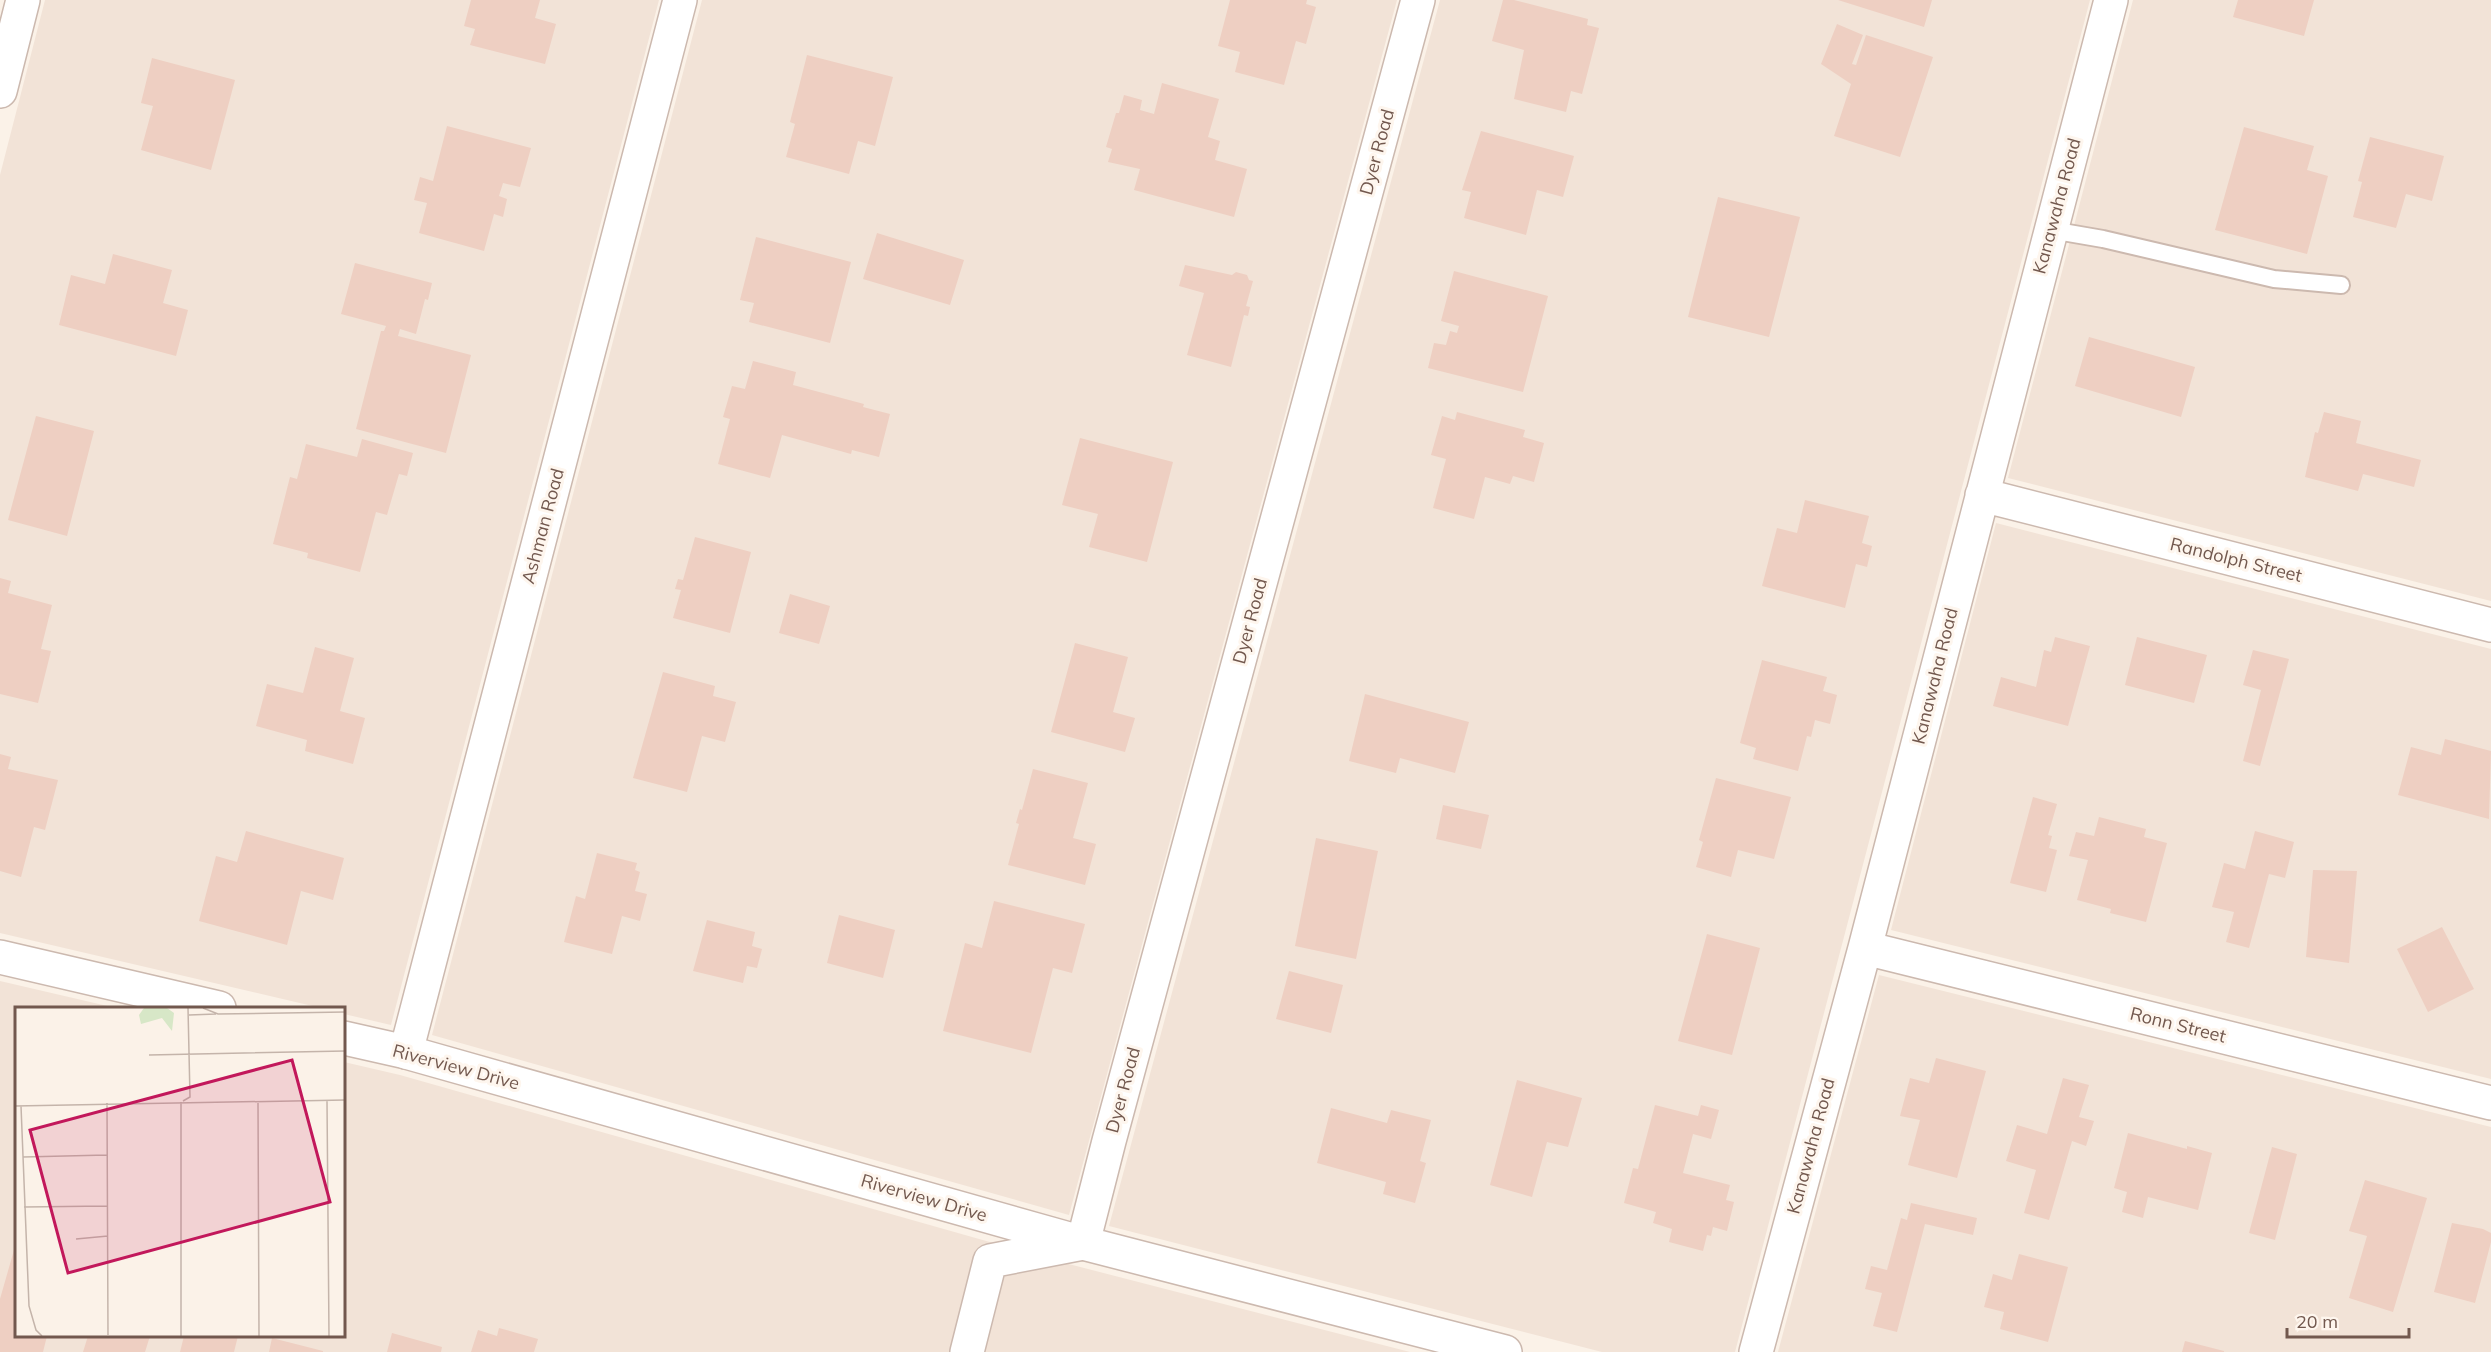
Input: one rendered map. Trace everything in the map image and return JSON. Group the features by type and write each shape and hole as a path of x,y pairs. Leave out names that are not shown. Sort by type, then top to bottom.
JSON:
{"street":[{"path":"0,91 23,0"},
{"name":"Ashman Road","path":"406,1052 680,0"},
{"name":"Dyer Road","path":"1083,1243 1418,0"},
{"name":"Kanawaha Road","path":"1756,1352 1864,948 2111,0"},
{"name":"Randolph Street","path":"1982,495 2491,625"},
{"name":"Ronn Street","path":"1864,948 2491,1103"},
{"path":"0,957 215,1007"},
{"name":"Riverview Drive","path":"345,1038 406,1052 1083,1243 1505,1352"},
{"path":"967,1352 990,1261 1083,1243"}],"lane":[{"path":"2051,230 2103,239 2274,279 2341,285"}],"shaded area":[{"path":"45,0 659,0 391,1025 345,1014 345,1007 317,1007 0,933 0,175"},
{"path":"702,0 1397,0 1069,1215 432,1035"},
{"path":"1440,0 2090,0 1735,1352 1602,1352 1109,1226"},
{"path":"2133,0 2491,0 2491,601 2008,478"},
{"path":"1996,523 2491,649 2491,1079 1891,930"},
{"path":"1879,975 2491,1127 2491,1352 1778,1352"},
{"path":"0,981 112,1007 15,1007 15,1337 345,1337 345,1062 400,1075 1057,1261 1410,1352 0,1352"}],"building":[{"path":"471,0 540,0 535,18 556,24 545,64 470,45 475,29 464,26"},
{"path":"1230,0 1307,0 1306,4 1316,7 1306,44 1296,41 1284,85 1235,72 1240,52 1218,46"},
{"path":"1503,0 1514,0 1588,19 1587,25 1599,28 1582,94 1571,91 1566,112 1514,99 1524,50 1492,41"},
{"path":"1838,0 1932,0 1924,27"},
{"path":"2238,0 2314,0 2304,36 2233,17"},
{"path":"1837,24 1863,35 1852,64 1856,65 1866,35 1933,57 1900,157 1834,136 1851,84 1821,64"},
{"path":"807,55 893,77 875,146 858,141 849,174 786,157 795,124 790,122"},
{"path":"152,58 235,80 211,170 141,150 153,106 141,103"},
{"path":"1162,83 1219,99 1208,137 1220,141 1215,160 1247,169 1234,217 1134,190 1140,169 1108,162 1112,149 1106,147 1124,95 1142,100 1140,110 1154,114"},
{"path":"447,126 531,148 520,187 503,183 499,196 507,199 503,217 494,214 484,251 419,233 427,203 414,200 420,177 433,181"},
{"path":"2244,127 2314,146 2307,170 2328,176 2307,254 2215,230"},
{"path":"1481,131 1574,156 1563,197 1537,190 1526,235 1464,218 1471,192 1462,190"},
{"path":"2370,137 2444,156 2432,201 2406,194 2396,228 2353,217 2362,182 2358,181"},
{"path":"1718,197 1800,217 1769,337 1688,317"},
{"path":"877,233 964,260 950,305 863,279"},
{"path":"756,237 851,262 830,343 749,322 754,303 740,300"},
{"path":"113,254 172,270 163,303 188,310 176,356 59,325 71,275 105,284"},
{"path":"355,263 432,283 428,300 425,299 416,334 400,329 398,336 471,355 446,453 356,429 381,331 384,331 386,326 341,314"},
{"path":"1185,265 1232,275 1236,272 1247,275 1249,280 1253,281 1246,306 1250,307 1248,316 1244,315 1231,367 1187,355 1204,293 1179,286"},
{"path":"1454,271 1548,296 1523,392 1428,368 1434,343 1446,345 1450,331 1457,333 1459,326 1441,321"},
{"path":"2089,337 2195,367 2181,417 2075,386"},
{"path":"753,361 796,372 793,385 864,404 863,407 890,414 879,457 852,450 851,454 782,435 770,478 718,464 730,419 723,417 732,386 745,389"},
{"path":"1457,412 1525,430 1523,437 1544,443 1534,482 1513,476 1510,484 1485,477 1474,519 1433,508 1446,459 1431,455 1442,416 1455,420"},
{"path":"2324,412 2361,421 2356,443 2421,460 2414,487 2363,474 2358,491 2305,477 2315,432 2318,433"},
{"path":"36,416 94,431 67,536 8,520"},
{"path":"1080,438 1173,462 1147,562 1089,547 1098,514 1062,505"},
{"path":"362,439 413,453 407,476 399,474 387,515 376,512 360,572 307,558 308,553 273,544 290,477 297,479 306,444 357,457"},
{"path":"1805,500 1869,516 1862,543 1872,546 1867,567 1856,564 1845,608 1762,586 1777,528 1797,533"},
{"path":"695,537 751,552 730,633 673,618 681,590 675,589 678,579 683,580"},
{"path":"0,578 11,581 8,593 52,605 41,649 51,651 38,703 0,694"},
{"path":"790,594 830,606 819,644 779,633"},
{"path":"2055,637 2090,646 2068,726 1993,706 2001,677 2036,687 2044,650 2051,652"},
{"path":"2137,637 2207,655 2194,703 2125,685"},
{"path":"1075,643 1128,657 1113,712 1135,718 1125,752 1051,732"},
{"path":"315,647 354,658 340,711 365,718 353,764 305,751 307,740 256,726 267,684 303,693"},
{"path":"2253,650 2289,659 2260,766 2243,761 2261,690 2243,685"},
{"path":"1762,660 1827,677 1823,691 1837,695 1830,724 1815,720 1811,737 1807,736 1798,771 1753,759 1756,748 1740,743"},
{"path":"663,672 715,686 713,696 736,702 725,742 702,736 687,792 633,778"},
{"path":"1365,694 1469,722 1455,773 1400,758 1396,773 1349,761"},
{"path":"2445,739 2491,751 2489,819 2398,795 2411,747 2441,755"},
{"path":"0,754 11,757 8,769 58,780 45,830 34,827 21,877 0,871"},
{"path":"1033,769 1088,783 1073,838 1096,844 1085,885 1008,865 1019,824 1016,823 1020,809 1022,810"},
{"path":"1716,778 1791,797 1774,859 1738,850 1731,877 1696,867 1703,842 1699,840"},
{"path":"2033,797 2057,804 2048,835 2052,836 2049,848 2057,850 2046,892 2010,883"},
{"path":"1443,805 1489,815 1481,849 1436,839"},
{"path":"2099,817 2146,829 2144,837 2167,843 2146,922 2110,913 2111,909 2077,900 2088,860 2069,856 2076,832 2094,836"},
{"path":"246,831 344,858 333,900 301,891 287,945 199,921 216,856 237,862"},
{"path":"2255,831 2294,842 2285,878 2269,874 2249,948 2226,942 2234,912 2212,907 2224,863 2245,869"},
{"path":"1316,838 1378,851 1356,959 1295,946"},
{"path":"597,853 637,863 635,870 640,872 635,891 647,894 640,921 622,916 612,954 564,942 576,896 585,899"},
{"path":"2313,870 2357,871 2349,963 2306,957"},
{"path":"994,901 1085,924 1072,973 1053,968 1031,1053 943,1031 965,943 982,948"},
{"path":"839,915 895,930 883,978 827,963"},
{"path":"707,920 755,932 752,946 762,949 757,968 747,966 743,983 693,971"},
{"path":"2442,927 2474,989 2428,1012 2397,949"},
{"path":"1707,934 1760,948 1732,1055 1678,1041"},
{"path":"1289,971 1343,985 1331,1033 1276,1019"},
{"path":"1936,1058 1986,1071 1957,1178 1908,1165 1920,1120 1900,1116 1910,1078 1929,1083"},
{"path":"2063,1078 2089,1085 2079,1117 2094,1121 2086,1146 2072,1141 2049,1220 2024,1213 2036,1170 2006,1161 2017,1125 2047,1134"},
{"path":"1517,1080 1582,1098 1568,1147 1547,1142 1532,1197 1490,1185"},
{"path":"1655,1105 1698,1116 1701,1105 1719,1110 1711,1139 1693,1134 1683,1173 1730,1185 1726,1200 1734,1202 1727,1231 1713,1227 1711,1236 1707,1235 1703,1251 1669,1242 1672,1229 1653,1223 1656,1212 1624,1203 1633,1168 1638,1169"},
{"path":"1331,1108 1387,1123 1391,1110 1431,1120 1420,1161 1426,1163 1415,1203 1383,1194 1386,1182 1317,1163"},
{"path":"2128,1133 2187,1149 2187,1146 2212,1153 2198,1210 2148,1197 2143,1218 2122,1212 2127,1192 2114,1188"},
{"path":"2272,1147 2297,1154 2275,1240 2249,1233"},
{"path":"2365,1180 2427,1198 2393,1312 2349,1298 2367,1236 2349,1231"},
{"path":"1911,1203 1977,1218 1973,1235 1925,1224 1897,1332 1873,1326 1882,1293 1865,1289 1871,1266 1887,1270 1901,1218 1907,1220"},
{"path":"2452,1223 2483,1229 2491,1233 2491,1242 2475,1303 2434,1292"},
{"path":"15,1246 15,1337 47,1337 43,1352 0,1352 0,1299"},
{"path":"2019,1254 2068,1267 2048,1342 2000,1329 2004,1312 1984,1307 1993,1274 2012,1280"},
{"path":"499,1328 538,1339 534,1352 471,1352 478,1330 497,1336"},
{"path":"392,1333 442,1347 441,1352 387,1352"},
{"path":"88,1337 150,1337 145,1352 83,1352"},
{"path":"184,1337 238,1337 234,1352 180,1352"},
{"path":"272,1338 323,1351 323,1352 269,1352"},
{"path":"2185,1341 2224,1351 2224,1352 2182,1352"}]}
